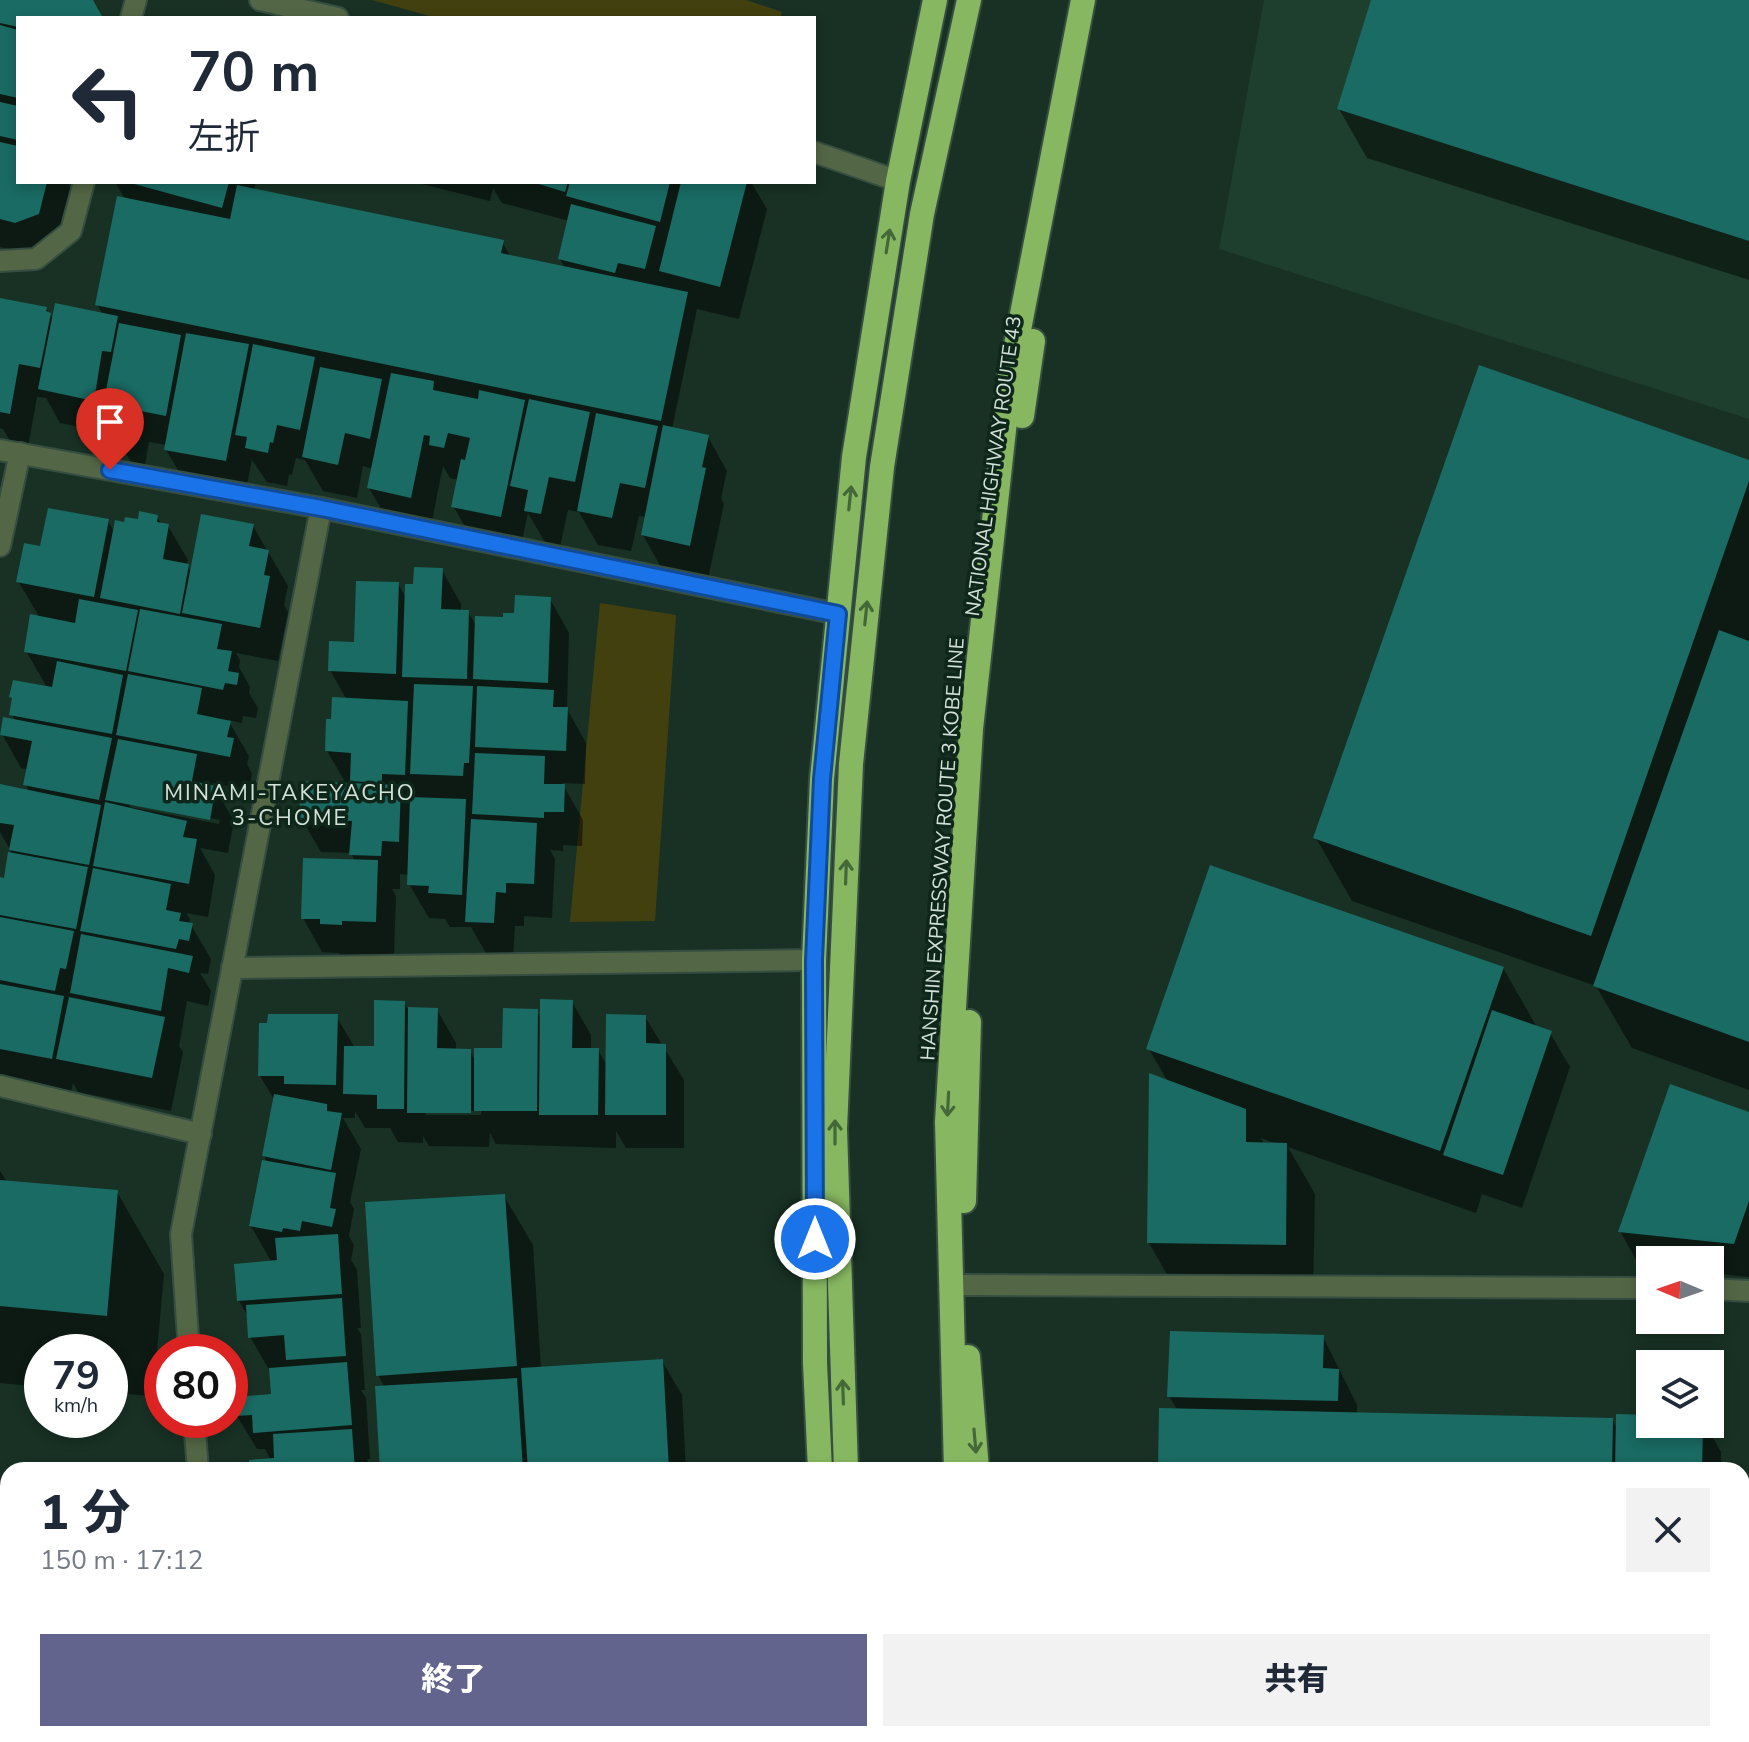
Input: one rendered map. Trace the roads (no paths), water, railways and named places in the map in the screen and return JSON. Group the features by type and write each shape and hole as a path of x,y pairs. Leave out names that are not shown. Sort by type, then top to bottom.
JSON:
{"highway":[{"path":"820,1462 815,1363 814,960 822,779 854,457 898,181 935,0"},
{"path":"846,1462 835,1129 851,764 882,467 922,214 969,0"},
{"name":"HANSHIN EXPRESSWAY ROUTE 3 KOBE LINE","path":"956,1462 947,1122 971,729 1010,376 1083,0"},
{"name":"NATIONAL HIGHWAY ROUTE 43","path":"976,1462 962,1285 972,907 1003,542 1057,179 1092,0"}],"street":[{"path":"260,0 329,16"},
{"path":"816,153 898,181"},
{"path":"0,261 36,259 71,231 83,184"},
{"path":"0,546 10,452 321,508 838,614"},
{"path":"188,1334 181,1234 321,508"},
{"path":"232,968 814,960"},
{"path":"0,1086 201,1134"},
{"path":"962,1285 1636,1288"},
{"path":"1724,1290 1749,1291"},
{"path":"195,1438 197,1462"}],"district":[{"name":"MINAMI-TAKEYACHO 3-CHOME","path":"290,804"}]}
